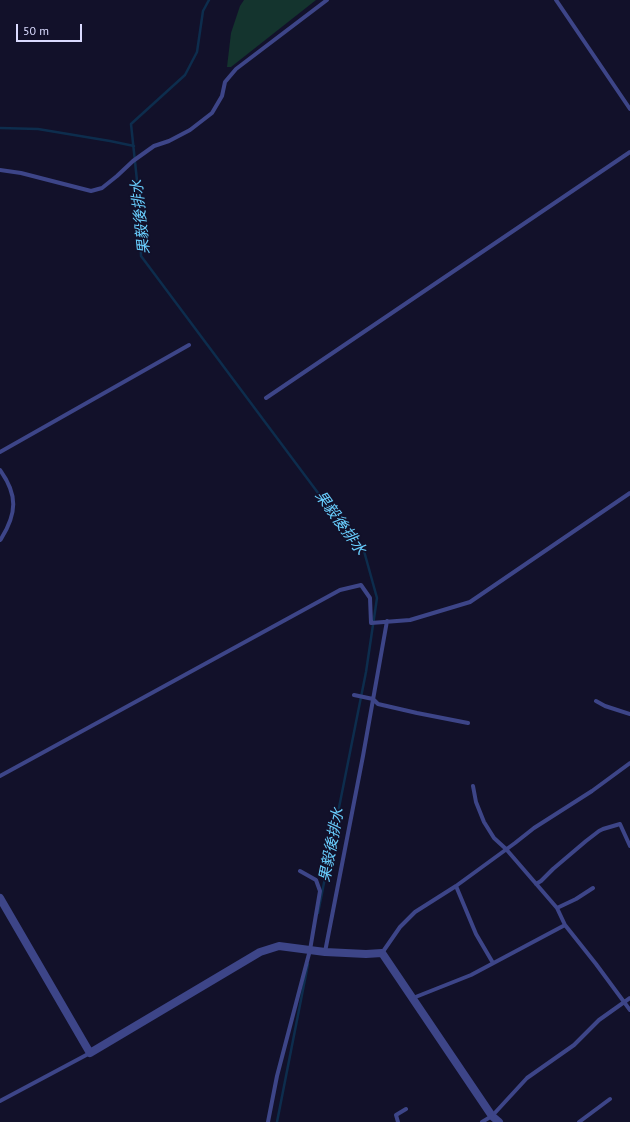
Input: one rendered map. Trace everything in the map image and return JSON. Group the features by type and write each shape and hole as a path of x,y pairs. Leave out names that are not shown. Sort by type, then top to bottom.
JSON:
{"street":[{"path":"0,898 90,1053 260,952 279,946 325,952 366,954 382,953 492,1116 499,1122"}],"lane":[{"path":"0,170 21,173 91,191 102,188 133,161 154,146 169,141 190,130 212,113 222,96 226,82 236,69 327,0"},
{"path":"556,0 630,109"},
{"path":"266,398 630,152"},
{"path":"0,452 189,344"},
{"path":"0,470 12,491 14,511 9,527 0,540"},
{"path":"0,776 340,590 361,586 370,598 371,623 410,620 470,602 630,493"},
{"path":"325,952 363,756 387,621"},
{"path":"354,695 373,699 378,704 468,723"},
{"path":"596,701 605,706 630,714"},
{"path":"382,953 400,926 415,912 456,886 534,828 592,791 630,763"},
{"path":"473,786 476,802 484,822 494,838 506,849 557,908 565,925 630,1010"},
{"path":"536,884 603,828 620,824 630,846"},
{"path":"268,1122 277,1076 310,950 320,891 316,880 300,871"},
{"path":"456,886 476,934 493,963"},
{"path":"557,908 576,899 593,888"},
{"path":"413,998 471,975 565,925"},
{"path":"482,1122 492,1116 527,1078 574,1044 599,1020 630,998"},
{"path":"0,1101 90,1053"},
{"path":"579,1122 610,1099"},
{"path":"398,1122 396,1115 406,1109"}],"green space":[{"path":"244,0 316,0 231,67 227,67 231,33 240,6"}],"waterway":[{"name":"果毅後排水","path":"209,0 203,11 197,52 185,75 131,124 140,209 141,256 336,517 364,551 377,598 366,672 318,913"},
{"path":"0,128 38,129 134,146"},
{"name":"果毅後排水","path":"277,1122 308,964"}]}
